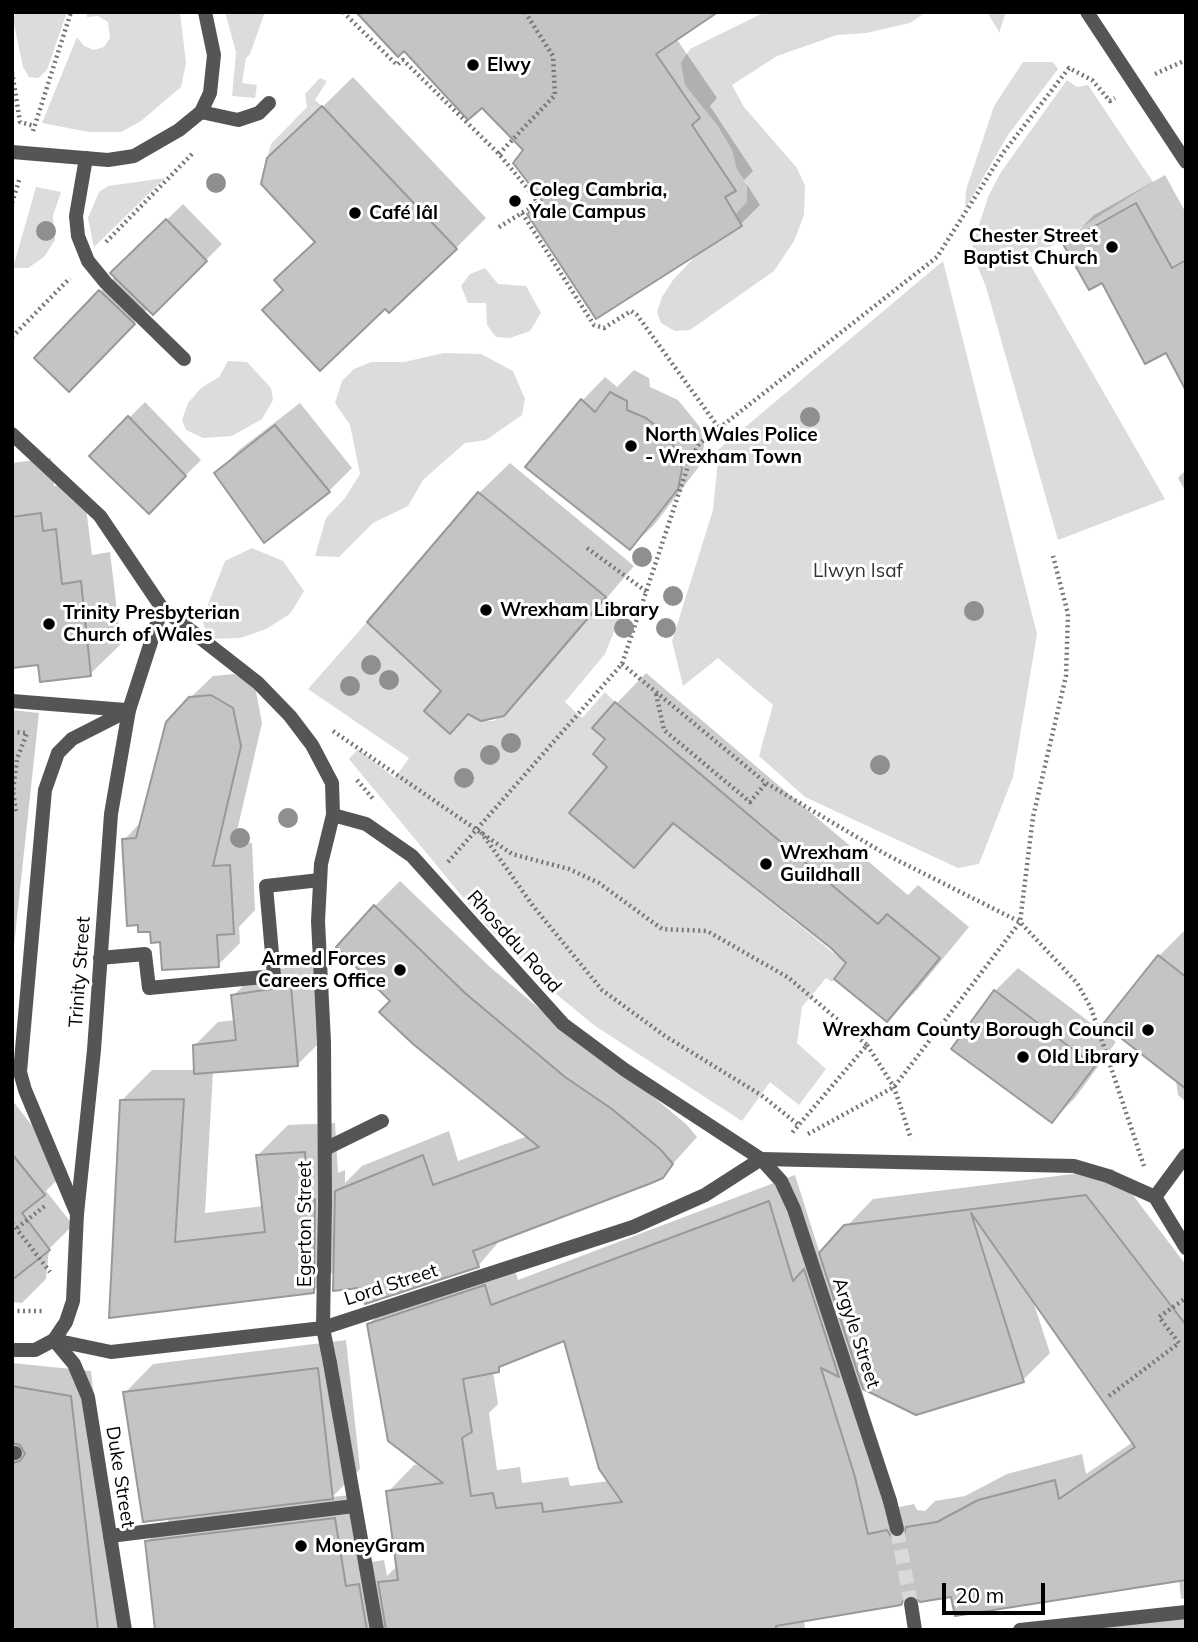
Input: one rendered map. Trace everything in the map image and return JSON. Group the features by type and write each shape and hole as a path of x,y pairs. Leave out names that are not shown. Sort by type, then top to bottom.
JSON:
{"street":[{"path":"12,152 108,160 134,156 159,143 201,112 210,93 214,72 205,12"},
{"path":"1087,12 1186,162"},
{"path":"201,112 227,118 248,117 269,103"},
{"path":"86,158 76,216 78,236 88,261 106,283 184,359"},
{"path":"12,434 100,516 162,608 258,683 290,716 312,745 332,783 333,815"},
{"name":"Trinity Street","path":"54,1340 66,1322 73,1301 77,1214 111,814 130,710 162,608"},
{"path":"12,701 130,710"},
{"path":"77,1214 20,1072 44,803 50,772 58,753 72,739 130,710"},
{"name":"Rhosddu Road","path":"333,815 366,824 412,856 563,1024 625,1070 761,1159"},
{"name":"Egerton Street","path":"333,815 320,880 318,921 325,1149 323,1328 377,1630"},
{"path":"100,958 145,954 149,988 274,976 266,886 320,880"},
{"path":"325,1149 382,1121"},
{"path":"1155,1197 1186,1155"},
{"path":"761,1159 1074,1166 1108,1176 1155,1197 1186,1248"},
{"name":"Lord Street","path":"12,1350 35,1350 54,1340 111,1352 323,1328 633,1227 705,1195 761,1159"},
{"name":"Argyle Street","path":"761,1159 781,1181 794,1209 897,1529"},
{"name":"Duke Street","path":"54,1340 83,1381 125,1630"},
{"path":"110,1536 354,1506"},
{"path":"911,1604 915,1630"},
{"path":"1020,1630 1186,1612"}],"path":[{"path":"12,72 20,122 35,123 71,12"},
{"path":"343,12 397,65 403,60 499,153 538,203 496,229"},
{"path":"499,153 555,95 553,56 524,12"},
{"path":"432,880 622,664 693,452 719,428 937,257 1003,153 1069,68 1092,80 1110,101 1135,85 1186,60"},
{"path":"12,337 227,118"},
{"path":"522,213 594,325 604,328 631,311 637,315 719,428"},
{"path":"587,548 647,592"},
{"path":"803,1136 894,1087 1020,922 1033,817 1066,677 1068,614 1053,556"},
{"path":"622,664 766,783 887,855 1020,922 1077,983 1091,1008 1155,1197"},
{"path":"656,693 664,730 750,802 766,783"},
{"path":"323,724 512,854 569,870 599,883 662,929 707,932 789,978 867,1045 894,1087 919,1162"},
{"path":"12,732 27,733 13,779 17,823"},
{"path":"479,829 533,906 603,989 665,1036 761,1096 800,1126"},
{"path":"761,1159 800,1126 867,1045"},
{"path":"17,1228 52,1198"},
{"path":"12,1223 73,1301"},
{"path":"1109,1396 1179,1343 1159,1317 1186,1298"}],"green space":[{"path":"16,12 67,12 47,70 38,78 29,77 23,67 13,19"},
{"path":"86,12 180,12 186,63 181,87 141,121 121,132 89,132 42,123 77,37 84,46 94,50 104,47 110,38 108,22 98,16 87,17"},
{"path":"225,12 265,12 250,54 246,58 242,83 257,85 255,98 232,96 236,52"},
{"path":"765,12 926,12 910,23 866,33 837,35 777,56 732,85 744,107 797,168 805,186 804,215 794,241 774,271 690,330 675,331 661,323 657,312 662,297 673,280 747,202 747,184 737,169 732,150 718,126 685,85 681,63 690,49"},
{"path":"987,12 1006,12 999,33 998,30"},
{"path":"1023,62 1053,62 1058,69 1008,135 965,209 966,190 994,106"},
{"path":"320,78 327,81 315,100 322,106 267,158 271,144 307,107 305,94"},
{"path":"1067,80 1077,87 1088,85 1153,182 1028,261 1165,499 1058,540 986,287 971,250 988,197 1001,172"},
{"path":"165,178 94,248 88,218 99,192 108,186"},
{"path":"36,187 61,192 53,216 55,240 44,257 28,268 13,268"},
{"name":"Llwyn Isaf","path":"943,261 1037,634 1013,777 979,864 958,868 805,797 759,756 773,705 718,658 683,686 672,641 713,510 719,449"},
{"path":"485,268 498,284 526,286 541,313 530,331 510,338 496,337 487,325 486,303 468,303 461,286 470,274"},
{"path":"444,353 481,354 513,371 525,399 522,415 486,440 465,443 423,480 408,506 373,523 339,557 315,556 326,518 345,498 360,474 350,425 335,403 342,381 354,369 371,362 404,362"},
{"path":"228,361 247,362 271,388 273,400 262,419 232,436 203,438 186,430 182,420 188,403 201,388 219,377"},
{"path":"252,548 283,561 304,591 290,614 266,629 240,638 209,639 202,620 225,561"},
{"path":"606,597 622,612 605,654 565,702 582,718 605,692 615,702 605,739 593,755 607,767 569,813 634,868 673,823 846,963 832,982 826,978 802,1007 797,1043 826,1069 799,1105 770,1082 742,1121 595,1026 543,983 485,924 349,759 358,749 395,778 409,758 308,689 367,622 441,691 424,711 449,734 468,714 481,721 494,721 515,704"}],"building":[{"path":"356,12 718,12 656,54 700,118 692,125 736,191 725,197 742,226 596,319 527,214 543,202 513,163 523,150 482,108 468,120 404,51 398,57"},
{"name":"Café Iâl","path":"322,106 457,249 389,313 385,309 320,371 262,310 283,290 274,280 315,242 261,184 267,158"},
{"path":"1136,203 1172,268 1186,260 1186,391 1166,353 1145,364 1102,283 1089,290 1063,244"},
{"path":"166,219 207,261 153,315 110,273"},
{"path":"99,290 135,324 69,392 34,358"},
{"path":"610,392 627,401 627,410 646,418 664,432 677,451 682,469 678,489 630,550 525,467 581,399 595,412"},
{"path":"128,416 186,476 149,514 89,456"},
{"path":"275,425 330,492 264,543 214,473"},
{"name":"Wrexham Library","path":"478,492 606,597 504,716 481,721 468,714 450,734 424,711 441,691 367,622"},
{"name":"Trinity Presbyterian Church of Wales","path":"41,513 43,531 56,529 62,584 81,581 91,676 40,682 38,665 12,668 12,517"},
{"path":"211,695 233,708 241,746 213,866 230,865 234,934 217,935 219,967 162,970 160,942 151,943 150,932 138,932 138,925 127,926 122,839 136,838 166,722 189,697"},
{"name":"Wrexham Guildhall","path":"615,702 878,924 887,914 940,958 887,1022 834,979 846,963 831,948 673,823 634,868 569,813 607,767 593,754 605,739 592,728"},
{"path":"374,905 465,993 565,1077 612,1109 660,1149 673,1164 663,1178 473,1251 479,1267 365,1304 363,1291 359,1293 358,1288 333,1291 335,1191 423,1155 433,1185 539,1147 413,1044 379,1012 390,1001 336,947"},
{"name":"Wrexham County Borough Council","path":"1158,955 1186,977 1186,1089 1103,1024"},
{"path":"291,986 298,1066 194,1074 193,1045 236,1040 231,995"},
{"name":"Old Library","path":"994,990 1095,1066 1052,1123 951,1049"},
{"path":"184,1099 175,1242 265,1232 256,1155 305,1152 308,1201 315,1199 314,1293 109,1318 120,1100"},
{"path":"12,1154 45,1195 22,1213 50,1250 12,1280"},
{"path":"1086,1195 1186,1325 1186,1580 955,1616 951,1597 920,1602 910,1594 901,1605 776,1626 776,1630 386,1630 378,1582 398,1580 386,1491 443,1483 388,1441 367,1324 485,1285 491,1305 769,1201 793,1281 804,1269 839,1377 821,1368 855,1477 868,1534 887,1530 891,1536 899,1538 904,1535 906,1527 937,1522 978,1500 1055,1480 1059,1499 1135,1447 971,1213 1024,1382 916,1415 863,1389 819,1253 844,1225","holes":["564,1341 599,1469 622,1502 543,1512 542,1503 496,1508 493,1493 471,1496 462,1438 472,1432 463,1379 499,1372 499,1367"]},
{"path":"318,1368 333,1499 143,1522 123,1392"},
{"path":"12,1386 71,1396 98,1630 12,1630 12,1463 20,1461 25,1454 20,1445 12,1443"},
{"path":"335,1518 346,1586 359,1584 367,1630 155,1630 145,1541"}],"tunnel":[{"path":"897,1529 911,1604"}],"place":[{"name":"Elwy","path":"473,65"},
{"name":"Coleg Cambria, Yale Campus","path":"515,201"},
{"name":"Café Iâl","path":"355,213"},
{"name":"Chester Street Baptist Church","path":"1112,247"},
{"name":"North Wales Police - Wrexham Town","path":"631,446"},
{"name":"Wrexham Library","path":"486,610"},
{"name":"Trinity Presbyterian Church of Wales","path":"49,624"},
{"name":"Wrexham Guildhall","path":"766,864"},
{"name":"Armed Forces Careers Office","path":"400,970"},
{"name":"Wrexham County Borough Council","path":"1148,1030"},
{"name":"Old Library","path":"1023,1057"},
{"name":"MoneyGram","path":"301,1546"}]}
